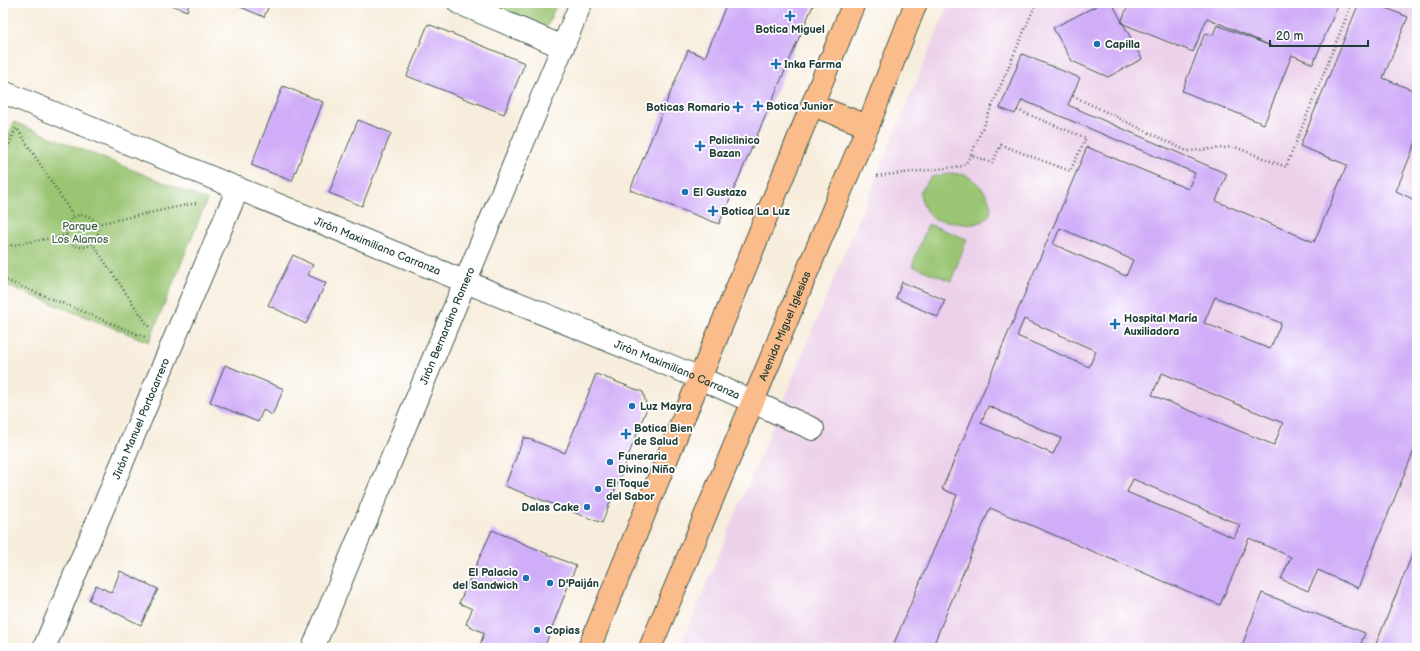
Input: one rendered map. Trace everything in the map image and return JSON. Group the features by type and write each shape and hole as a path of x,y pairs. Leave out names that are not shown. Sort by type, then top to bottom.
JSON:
{"main road":[{"path":"589,648 854,3"},
{"name":"Avenida Miguel Iglesias","path":"650,648 868,126 916,3"},
{"path":"812,105 868,126"}],"street":[{"path":"459,3 563,47"},
{"name":"Jirón Bernardino Romero","path":"313,648 581,3"},
{"name":"Jirón Maximiliano Carranza","path":"5,97 238,188 465,281 700,378 813,429"},
{"name":"Jirón Manuel Portocarrero","path":"44,648 238,188"}],"path":[{"path":"845,180 964,166 971,154 1036,3"},
{"path":"1073,96 1187,151 1235,147 1286,167 1352,3"},
{"path":"5,97 16,127 74,217"},
{"path":"971,154 992,163 1001,145 1070,171 1086,138 1017,110"},
{"path":"16,127 23,130"},
{"path":"3,159 16,127"},
{"path":"193,199 200,202"},
{"path":"97,224 200,202"},
{"path":"197,210 200,202"},
{"path":"84,216 94,220 97,224 98,234 92,243 82,246 77,245 69,239 67,234 68,225 74,217 84,216"},
{"path":"3,247 67,234"},
{"path":"92,243 149,328"},
{"path":"3,279 145,337 152,320"}],"shaded area":[{"name":"Hospital María Auxiliadora","path":"949,3 1417,3 1417,648 680,648"}],"green space":[{"path":"481,3 557,3 546,29"},
{"name":"Parque Los Alamos","path":"14,122 207,200 149,342 3,284 3,150"},
{"path":"953,173 965,175 972,179 984,191 991,206 990,213 986,219 978,223 962,224 935,220 929,214 923,204 920,192 931,177"},
{"path":"928,224 967,239 951,281 912,266"}],"building":[{"path":"165,3 189,3 187,11"},
{"path":"237,3 270,3 264,17 236,5"},
{"path":"727,3 814,3 719,224 630,190 688,50 705,57"},
{"name":"Capilla","path":"1102,3 1112,3 1142,59 1108,77 1072,61 1053,28"},
{"path":"1129,3 1339,3 1313,64 1292,55 1264,124 1182,91 1205,33 1213,35 1217,25 1271,46 1207,18 1193,52 1121,23"},
{"path":"1359,3 1374,3 1408,17 1383,78 1417,92 1417,139 1396,191 1417,201 1417,443 1358,588 1318,570 1308,591 1281,579 1291,557 1249,538 1220,605 990,508 932,648 892,648 957,495 942,489 1087,147 1188,189 1195,173 1022,100 1015,114 1000,108 1022,54 1080,78 1068,105 1227,174 1216,201 1314,242 1347,165 1300,146","holes":["1060,228 1133,260 1126,276 1053,244","1215,297 1281,323 1270,349 1204,323","1024,319 1096,351 1089,367 1017,336","1162,373 1283,423 1274,445 1152,395","988,406 1061,438 1053,454 981,423","1133,479 1240,525 1234,538 1127,492"]},
{"path":"428,24 525,63 504,114 407,76"},
{"path":"283,86 323,102 292,181 251,165"},
{"path":"358,120 391,133 362,206 329,193"},
{"path":"293,255 313,265 308,275 326,283 306,324 268,305"},
{"path":"902,282 945,300 938,317 896,298"},
{"path":"225,365 284,389 272,415 263,410 258,422 210,402"},
{"path":"596,374 643,392 647,408 602,523 505,486 524,437 565,453"},
{"path":"492,530 576,566 544,648 479,648 484,633 466,624 472,609 459,603"},
{"path":"1417,543 1417,648 1386,648 1376,644"},
{"path":"120,571 158,589 141,625 89,600 96,585 112,593"},
{"path":"1262,593 1365,633 1359,648 1241,648"}],"place":[{"name":"Botica Miguel","path":"790,16"},
{"name":"Capilla","path":"1097,44"},
{"name":"Inka Farma","path":"776,64"},
{"name":"Botica Junior","path":"758,106"},
{"name":"Boticas Romario","path":"738,107"},
{"name":"Policlinico Bazan","path":"700,146"},
{"name":"El Gustazo","path":"685,192"},
{"name":"Botica La Luz","path":"713,211"},
{"name":"Hospital María Auxiliadora","path":"1115,324"},
{"name":"Luz Mayra","path":"632,406"},
{"name":"Botica Bien de Salud","path":"626,434"},
{"name":"Funeraria Divino Niño","path":"610,462"},
{"name":"El Toque del Sabor","path":"598,489"},
{"name":"Dalas Cake","path":"587,507"},
{"name":"El Palacio del Sandwich","path":"526,578"},
{"name":"D'Paiján","path":"550,583"},
{"name":"Copias","path":"537,630"}]}
